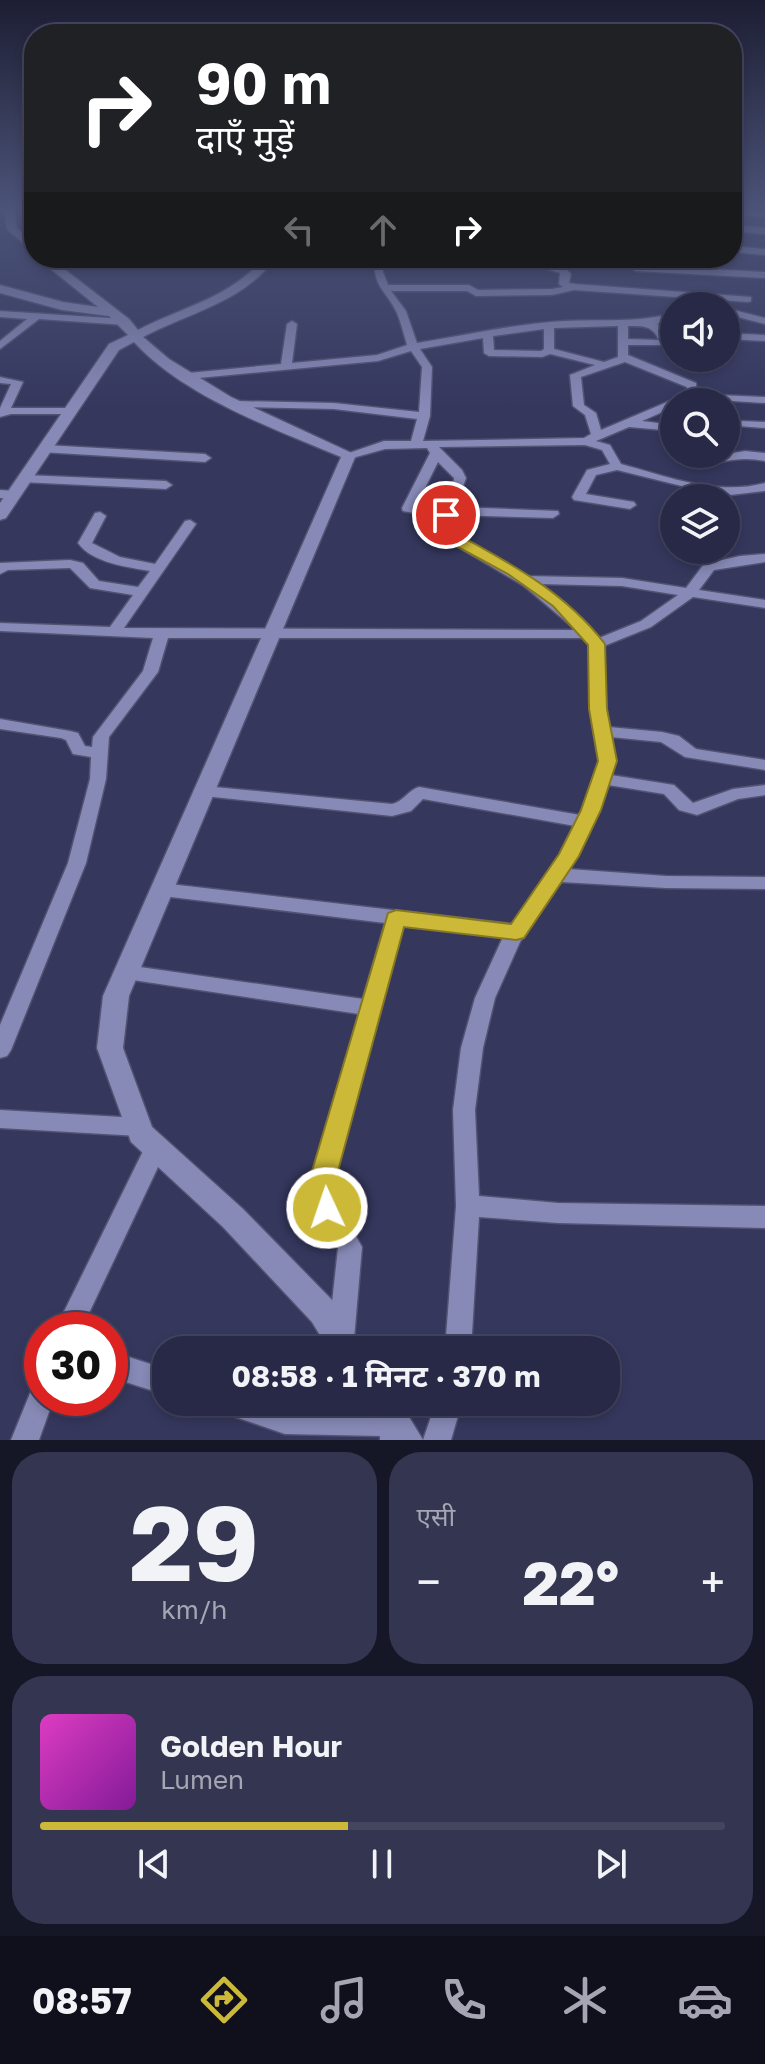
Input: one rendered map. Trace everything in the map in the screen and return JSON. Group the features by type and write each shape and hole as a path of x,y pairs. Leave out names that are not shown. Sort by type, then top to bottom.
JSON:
{"main road":[{"path":"63,274 188,376 269,423 349,455 116,996 110,1048 141,1134 233,1218 323,1312 338,1336"},
{"path":"0,515 7,494 25,479 114,347 129,330 219,300 256,274"},
{"path":"0,289 62,306 110,312"}],"street":[{"path":"379,274 384,288 401,311 413,347 427,367 424,416 428,448 408,508 447,513 553,514"},
{"path":"566,274 564,284 574,287 765,299"},
{"path":"384,288 469,288 476,293 552,292 574,287"},
{"path":"740,301 751,299"},
{"path":"0,314 38,315 129,330"},
{"path":"0,346 38,315"},
{"path":"740,315 765,321"},
{"path":"188,376 378,358 413,347 549,326 649,323 660,320"},
{"path":"623,342 663,344 659,329 649,323"},
{"path":"286,366 292,324"},
{"path":"623,324 623,357"},
{"path":"549,326 549,351"},
{"path":"488,335 489,353 542,354 549,351 606,365"},
{"path":"740,337 765,338"},
{"path":"592,439 590,413 579,406 575,375 623,357 692,385 692,388"},
{"path":"0,380 18,382 1,414"},
{"path":"0,392 14,392"},
{"path":"740,399 765,400"},
{"path":"236,404 334,406 424,416"},
{"path":"349,455 384,445 428,448 592,439 660,408"},
{"path":"1,414 70,411"},
{"path":"623,423 660,427"},
{"path":"742,424 765,425"},
{"path":"592,439 606,448 617,466"},
{"path":"428,448 453,465 461,481 460,490 447,513 450,536 559,603 592,639 607,761 585,822 556,875 516,932 485,998 472,1048 464,1110 468,1206 459,1336"},
{"path":"45,449 205,458"},
{"path":"740,456 765,457"},
{"path":"630,505 578,497 591,473 617,466 656,475 693,489 737,493 765,487"},
{"path":"25,479 166,485"},
{"path":"100,516 85,543 87,546 116,560 158,569"},
{"path":"115,630 190,524"},
{"path":"0,627 162,634 592,639 646,624 688,594 709,567 765,558"},
{"path":"0,570 5,566 70,564 78,566 95,585 141,592"},
{"path":"526,580 622,582 765,604"},
{"path":"0,1050 77,863 98,779 101,737 150,672 162,634"},
{"path":"0,724 64,734 72,737 79,750 100,753"},
{"path":"603,731 662,737 673,740 691,753 765,765"},
{"path":"601,779 668,789 674,791 684,806 692,809 703,808 731,795 765,790"},
{"path":"204,791 392,810 405,807 419,793 585,822"},
{"path":"556,875 666,882 765,883"},
{"path":"161,890 516,932"},
{"path":"345,1336 350,1247 327,1208 325,1171 396,918"},
{"path":"126,972 370,1008"},
{"path":"1,1120 139,1127"},
{"path":"77,1312 156,1148"},
{"path":"468,1206 558,1213 765,1217"},
{"path":"128,1370 152,1378"},
{"path":"25,1440 34,1416"},
{"path":"270,1416 285,1421 393,1426"},
{"path":"437,1440 445,1416"}],"route":[{"path":"327,1208 325,1171 396,918 516,932 569,856 591,810 607,761 598,709 597,644 559,603 513,571 450,536 446,515"}]}
